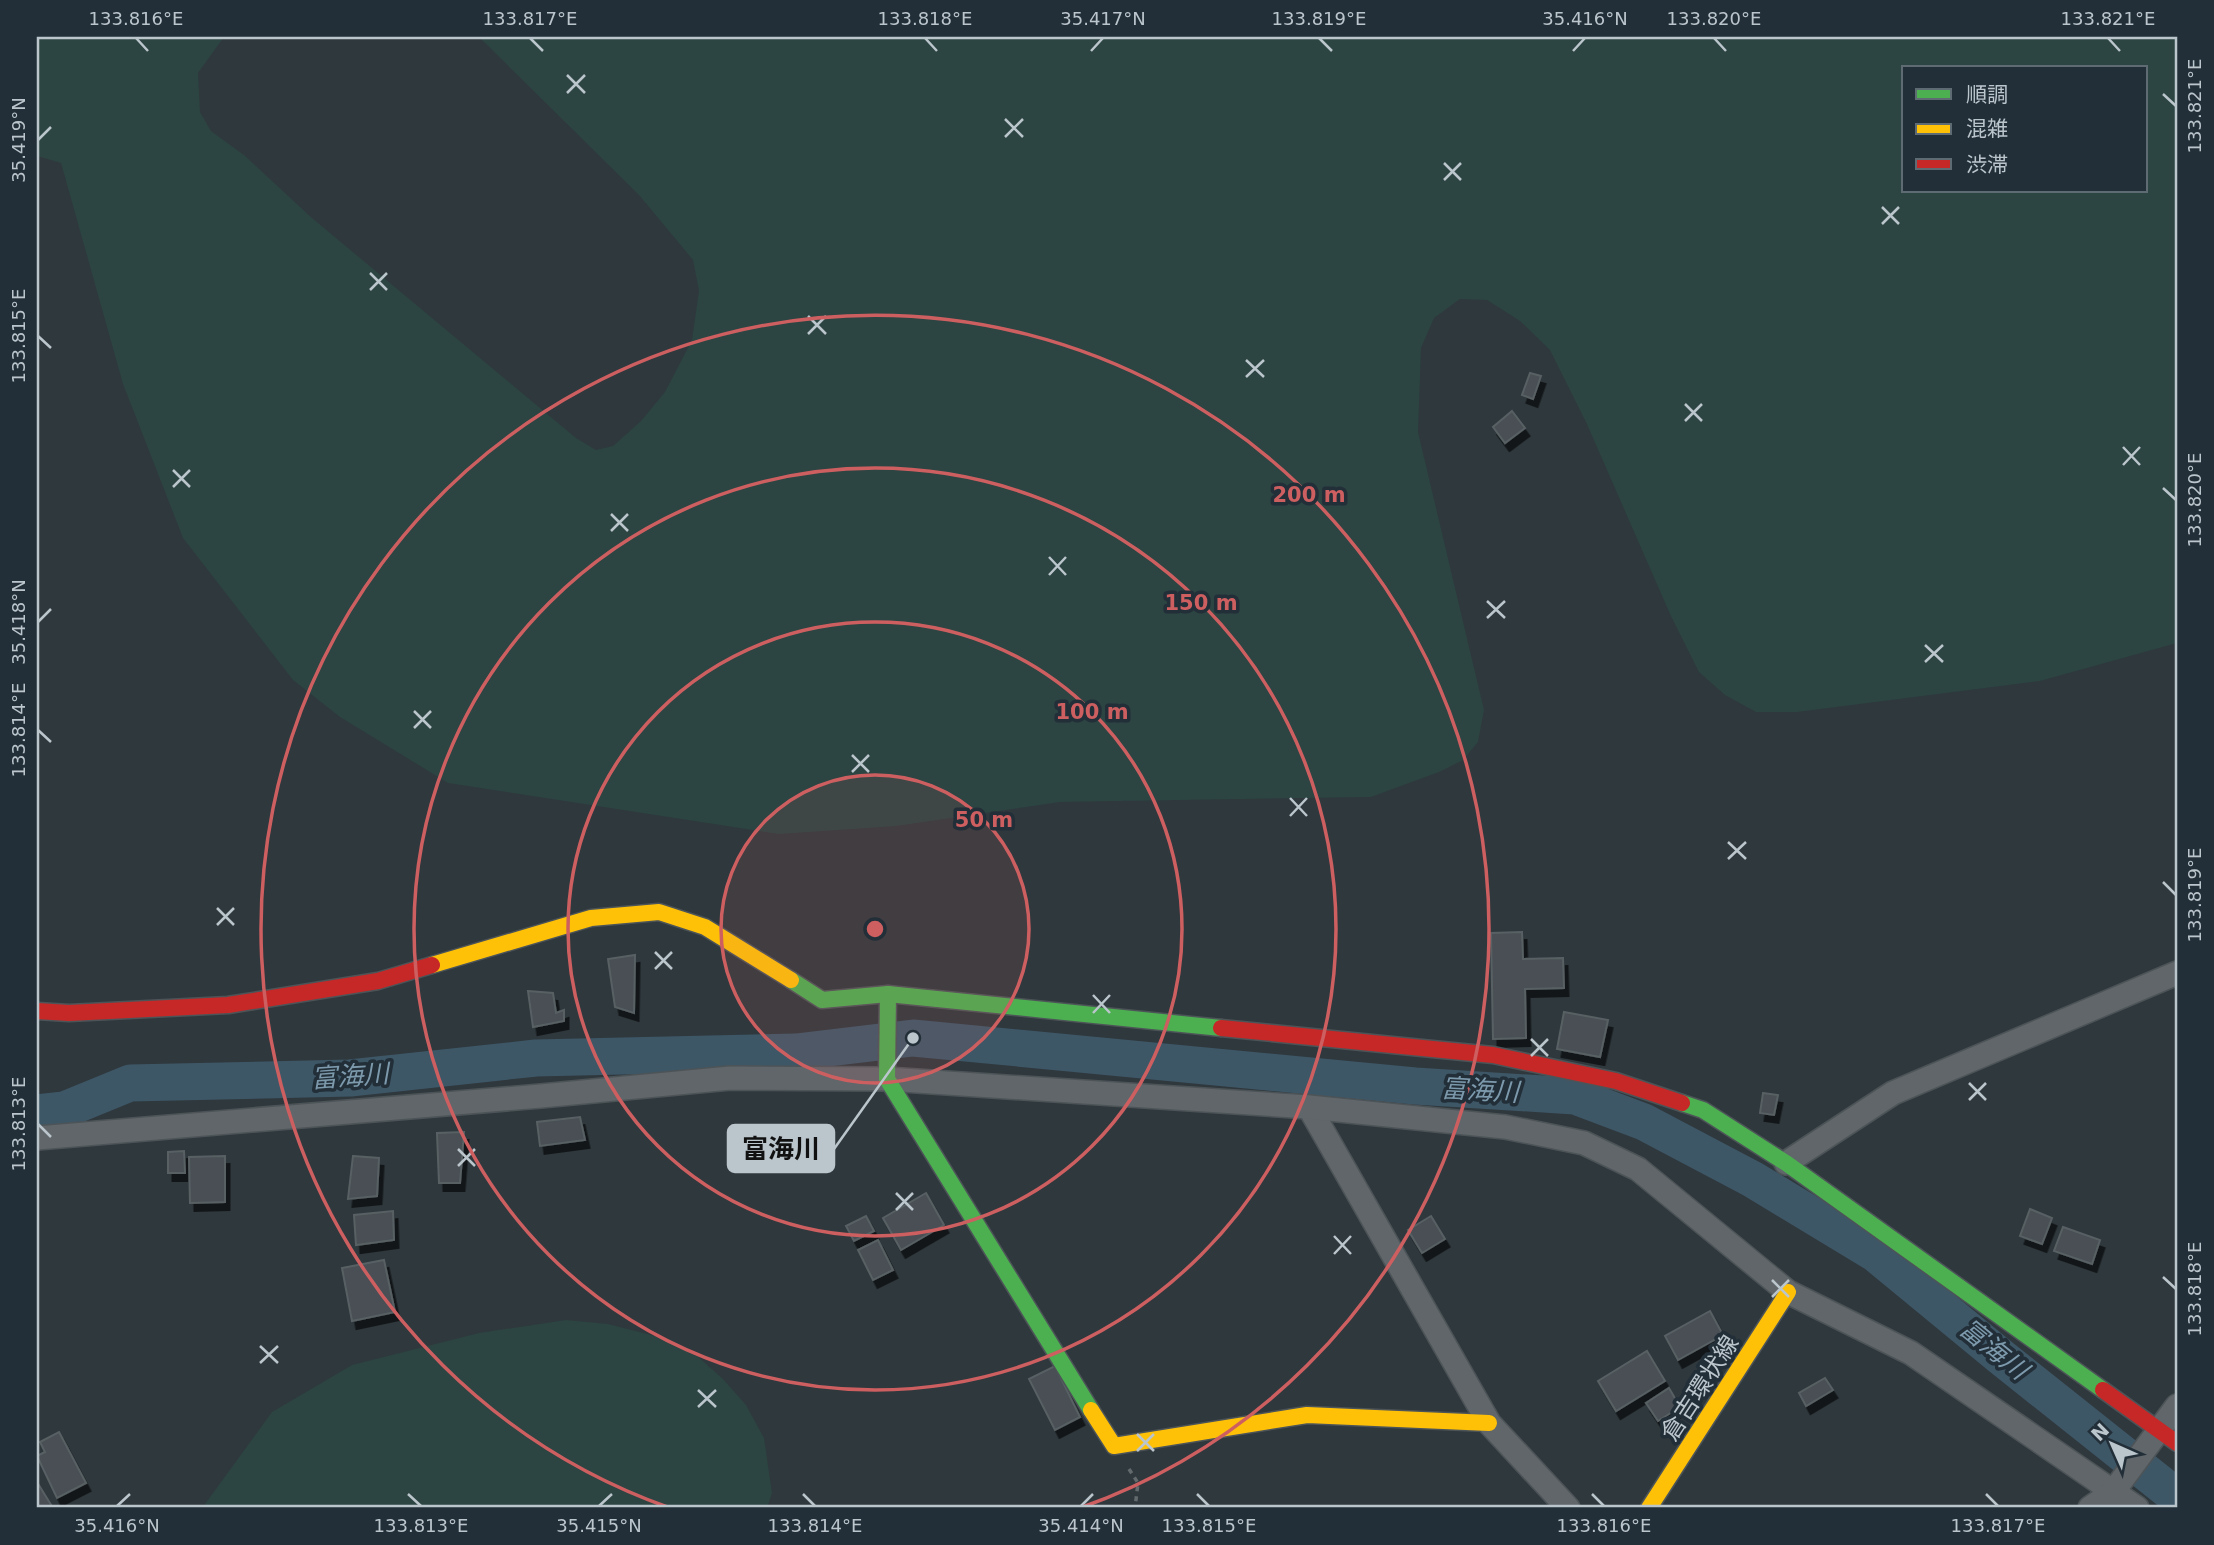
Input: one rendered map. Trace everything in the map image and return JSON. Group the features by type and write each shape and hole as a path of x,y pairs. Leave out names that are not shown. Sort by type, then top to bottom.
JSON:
{"street":[{"path":"37,1011 69,1013 228,1006 378,981 591,918 659,912 705,927 822,1000 887,999 1493,1055 1616,1082 1703,1110 1786,1163 2169,1436"},
{"path":"1786,1163 1892,1093 2177,973"},
{"path":"887,999 888,1074 1061,1364 1114,1446 1307,1415 1489,1423"},
{"path":"37,1138 730,1078 888,1074 1309,1107 1506,1127 1584,1143 1638,1169 1788,1292 1911,1353 2137,1508"},
{"path":"1309,1107 1489,1423 1568,1508"},
{"name":"倉吉環状線","path":"1649,1508 1788,1292"},
{"path":"2091,1508 2113,1492 2169,1436 2177,1406"}],"path":[{"path":"1114,1446 1138,1483 1135,1508"}],"green space":[{"path":"37,37 224,37 198,73 200,112 211,131 244,155 312,218 576,438 596,450 613,446 641,421 665,392 692,340 699,291 693,260 639,195 479,37 2177,37 2177,643 2040,681 1797,712 1756,712 1725,695 1699,672 1670,614 1586,422 1550,350 1520,321 1487,300 1460,299 1434,318 1421,348 1418,432 1484,710 1478,742 1463,760 1439,772 1371,797 1060,802 896,826 779,834 448,783 340,717 293,680 183,538 123,384 61,163 37,156"},
{"path":"566,1320 608,1324 659,1337 695,1354 723,1379 746,1405 764,1438 772,1493 767,1508 206,1508 205,1504 272,1412 352,1365 479,1333"}],"water":[{"path":"79,1105 83,1114 37,1117 37,1106"}],"building":[{"path":"1530,373 1541,376 1533,399 1522,395"},
{"path":"1512,411 1525,428 1505,443 1493,427"},
{"path":"1522,932 1523,959 1563,958 1564,988 1525,989 1526,1038 1493,1039 1491,933"},
{"path":"635,955 634,1013 615,1007 608,959"},
{"path":"528,991 553,993 556,1013 564,1010 564,1021 533,1027"},
{"path":"1564,1012 1608,1020 1600,1057 1557,1049"},
{"path":"1763,1093 1778,1095 1774,1115 1760,1113"},
{"path":"580,1117 585,1140 540,1146 537,1122"},
{"path":"464,1132 460,1183 439,1183 437,1133"},
{"path":"184,1151 185,1173 168,1173 168,1152"},
{"path":"225,1156 225,1202 190,1203 189,1157"},
{"path":"353,1156 379,1158 377,1196 348,1199"},
{"path":"926,1193 944,1225 901,1250 883,1218"},
{"path":"2030,1209 2052,1218 2042,1244 2020,1236"},
{"path":"393,1211 394,1240 356,1245 354,1215"},
{"path":"866,1216 874,1231 854,1241 846,1226"},
{"path":"1431,1216 1445,1239 1422,1253 1408,1230"},
{"path":"2063,1227 2100,1240 2092,1264 2054,1251"},
{"path":"878,1240 893,1270 873,1280 858,1250"},
{"path":"384,1260 395,1312 352,1321 342,1268"},
{"path":"1710,1311 1723,1335 1678,1360 1665,1336"},
{"path":"1647,1351 1665,1381 1616,1411 1598,1381"},
{"path":"1055,1366 1080,1417 1055,1430 1029,1379"},
{"path":"1825,1378 1833,1390 1806,1406 1799,1393"},
{"path":"1669,1388 1680,1407 1658,1421 1646,1403"},
{"path":"59,1432 86,1483 57,1498 37,1456 45,1452 40,1442"},
{"path":"37,1482 53,1508 37,1508"}],"waterway":[{"name":"富海川","path":"37,1113 64,1110 130,1083 350,1078 536,1058 796,1052 913,1038 1415,1086 1575,1096 1644,1122 1752,1179 1876,1254 2177,1497"}],"traffic: fast":[{"path":"791,980 822,1000 888,994 1221,1028"},
{"path":"888,994 887,1079 1091,1410"},
{"path":"1682,1103 1703,1110 1786,1163 2103,1390"}],"traffic: slow":[{"path":"432,965 591,918 659,912 705,927 791,980"},
{"path":"1649,1508 1788,1292"},
{"path":"1091,1410 1114,1446 1307,1415 1489,1423"}],"traffic: jam":[{"path":"37,1011 69,1013 228,1005 378,981 432,965"},
{"path":"1221,1028 1493,1055 1616,1081 1682,1103"},
{"path":"2103,1390 2177,1443"}],"place":[{"name":"富海川","path":"913,1038"}]}
